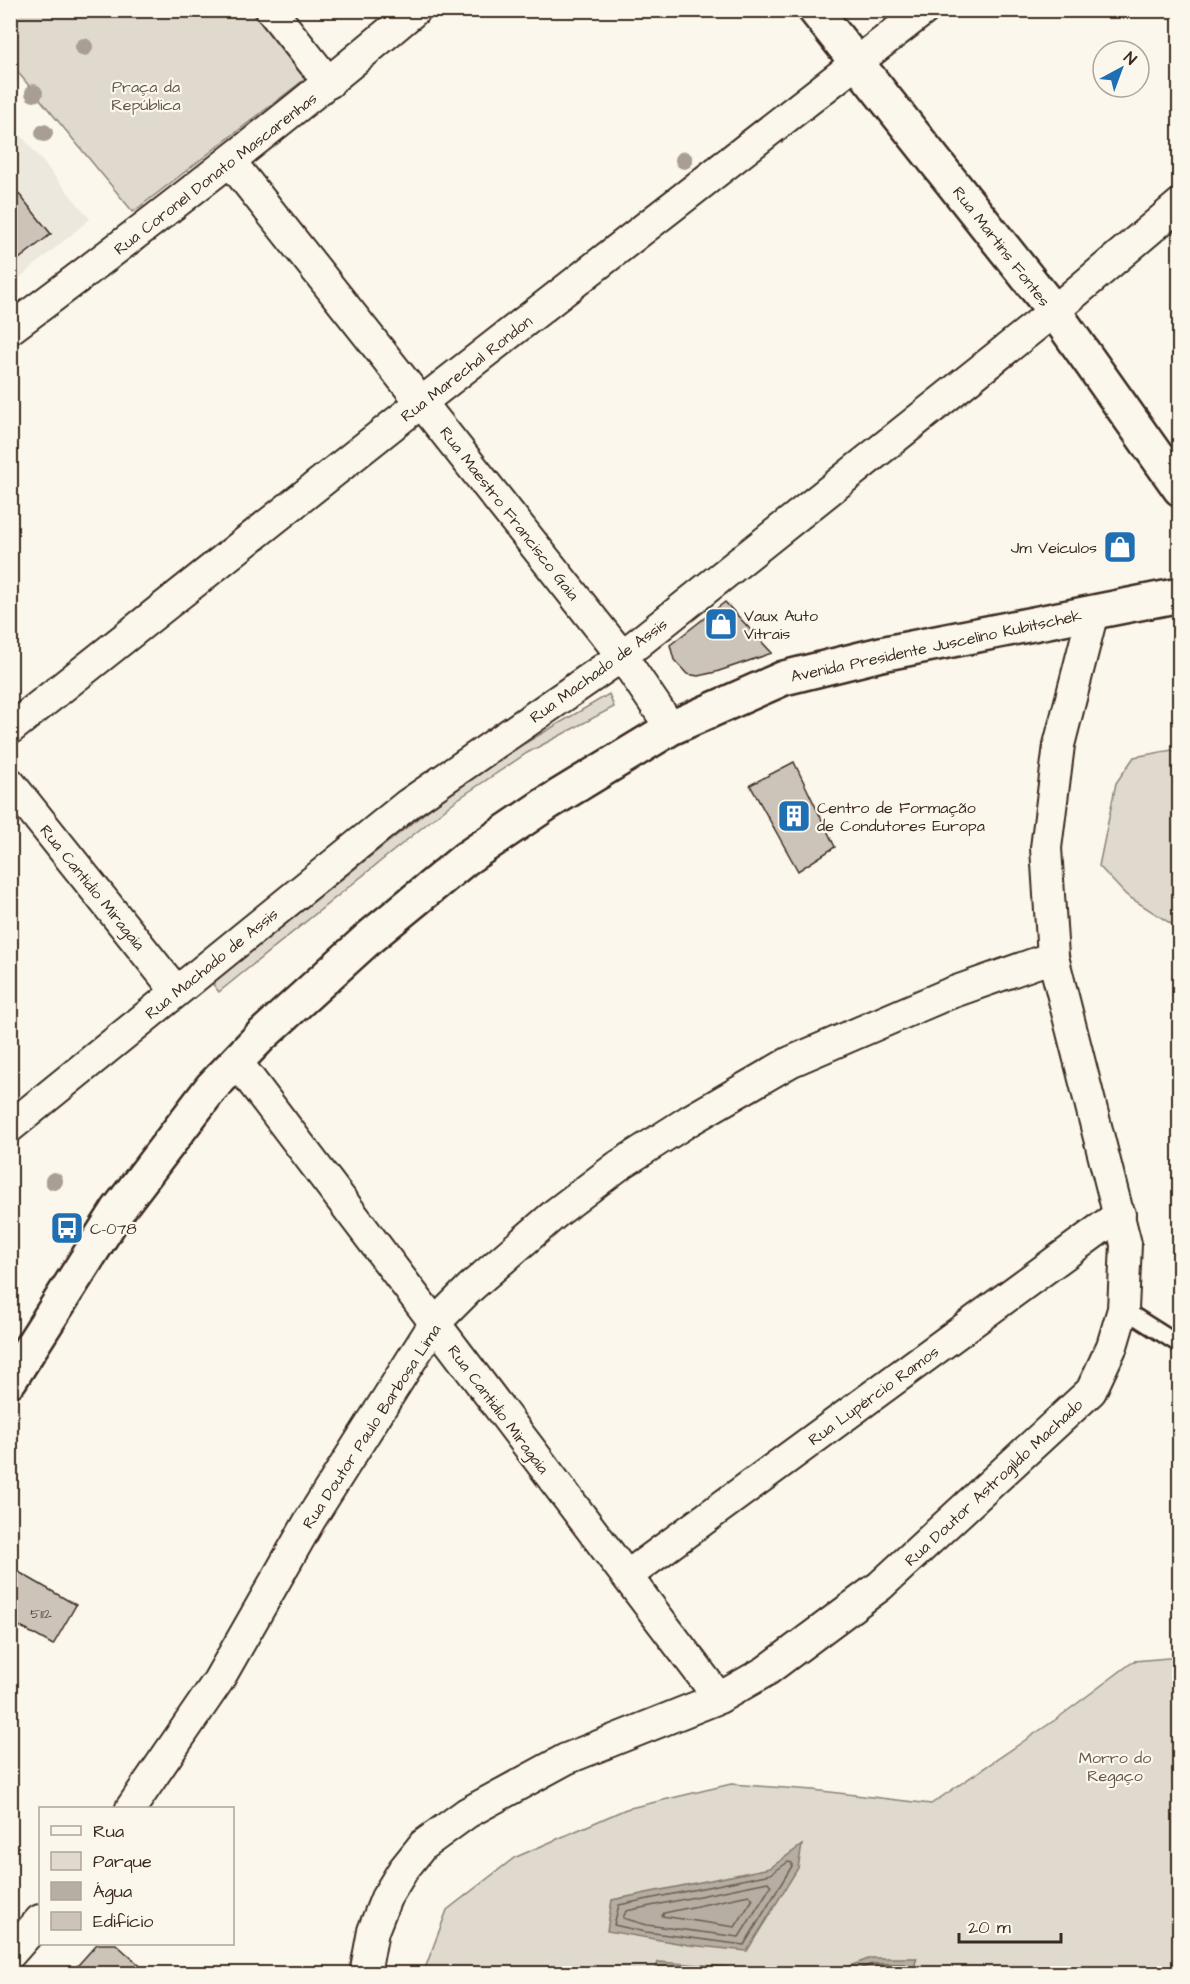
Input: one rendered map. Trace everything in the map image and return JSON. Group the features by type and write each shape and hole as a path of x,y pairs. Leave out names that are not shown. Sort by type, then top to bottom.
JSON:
{"main road":[{"name":"Rua Martins Fontes","path":"815,10 1054,311 1179,489"},
{"name":"Avenida Presidente Juscelino Kubitschek","path":"10,1380 117,1210 211,1088 260,1037 370,937 465,859 546,804 671,728 784,678 881,654 1179,594"}],"street":[{"path":"271,10 329,83"},
{"name":"Rua Coronel Donato Mascarenhas","path":"10,329 148,227 329,83 415,10"},
{"name":"Rua Marechal Rondon","path":"10,729 423,401 924,10"},
{"name":"Rua Maestro Francisco Gaia","path":"230,161 423,401 622,656 671,728"},
{"name":"Rua Machado de Assis","path":"10,1126 408,804 622,656 1054,311 1179,204"},
{"name":"Rua Doutor Astrogildo Machado","path":"365,1974 373,1931 386,1898 403,1870 423,1845 467,1812 566,1759 720,1698 766,1671 880,1586 1091,1392 1112,1346 1122,1309 1126,1244 1053,957 1046,848 1059,745 1093,612"},
{"name":"Rua Cantidio Miragaia","path":"10,783 176,991"},
{"name":"Rua Doutor Paulo Barbosa Lima","path":"132,1807 218,1681 310,1520 434,1324 471,1287 556,1213 618,1166 690,1120 790,1062 948,994 1053,957"},
{"name":"Rua Cantidio Miragaia","path":"237,1062 720,1698"},
{"name":"Rua Lupércio Ramos","path":"627,1576 1120,1214"},
{"path":"10,1954 39,1921"}],"lane":[{"path":"1122,1309 1179,1345"}],"shaded area":[{"path":"10,122 90,219 11,285 10,285"}],"green space":[{"name":"Praça da República","path":"10,11 251,11 305,79 133,212 11,64"},
{"path":"609,694 614,707 527,753 455,801 219,992 212,983 456,788 522,745"},
{"path":"1172,750 1180,756 1179,929 1126,895 1099,866 1116,783 1134,757"},
{"name":"Morro do Regaço","path":"1179,1657 1179,1973 423,1974 447,1910 514,1858 626,1809 731,1784 813,1790 931,1804 1055,1720 1134,1661"}],"water":[{"path":"802,1845 798,1868 747,1951 689,1945 607,1931 612,1900 770,1868"},
{"path":"871,1958 917,1958 912,1973 831,1973"},
{"path":"658,1962 727,1967 726,1973 655,1973"}],"building":[{"path":"10,183 51,234 10,266"},
{"name":"Vaux Auto Vitrais","path":"725,602 772,653 716,672 698,676 687,674 674,660 670,645"},
{"name":"Centro de Formação de Condutores Europa","path":"794,762 835,847 798,871 750,785"},
{"path":"10,1567 76,1605 53,1645 10,1621"},
{"path":"96,1945 117,1945 149,1974 70,1974"}],"place":[{"name":"Jm Veículos","path":"1120,547"},
{"name":"Vaux Auto Vitrais","path":"721,624"},
{"name":"Centro de Formação de Condutores Europa","path":"794,816"},
{"name":"C-078","path":"67,1228"}]}
